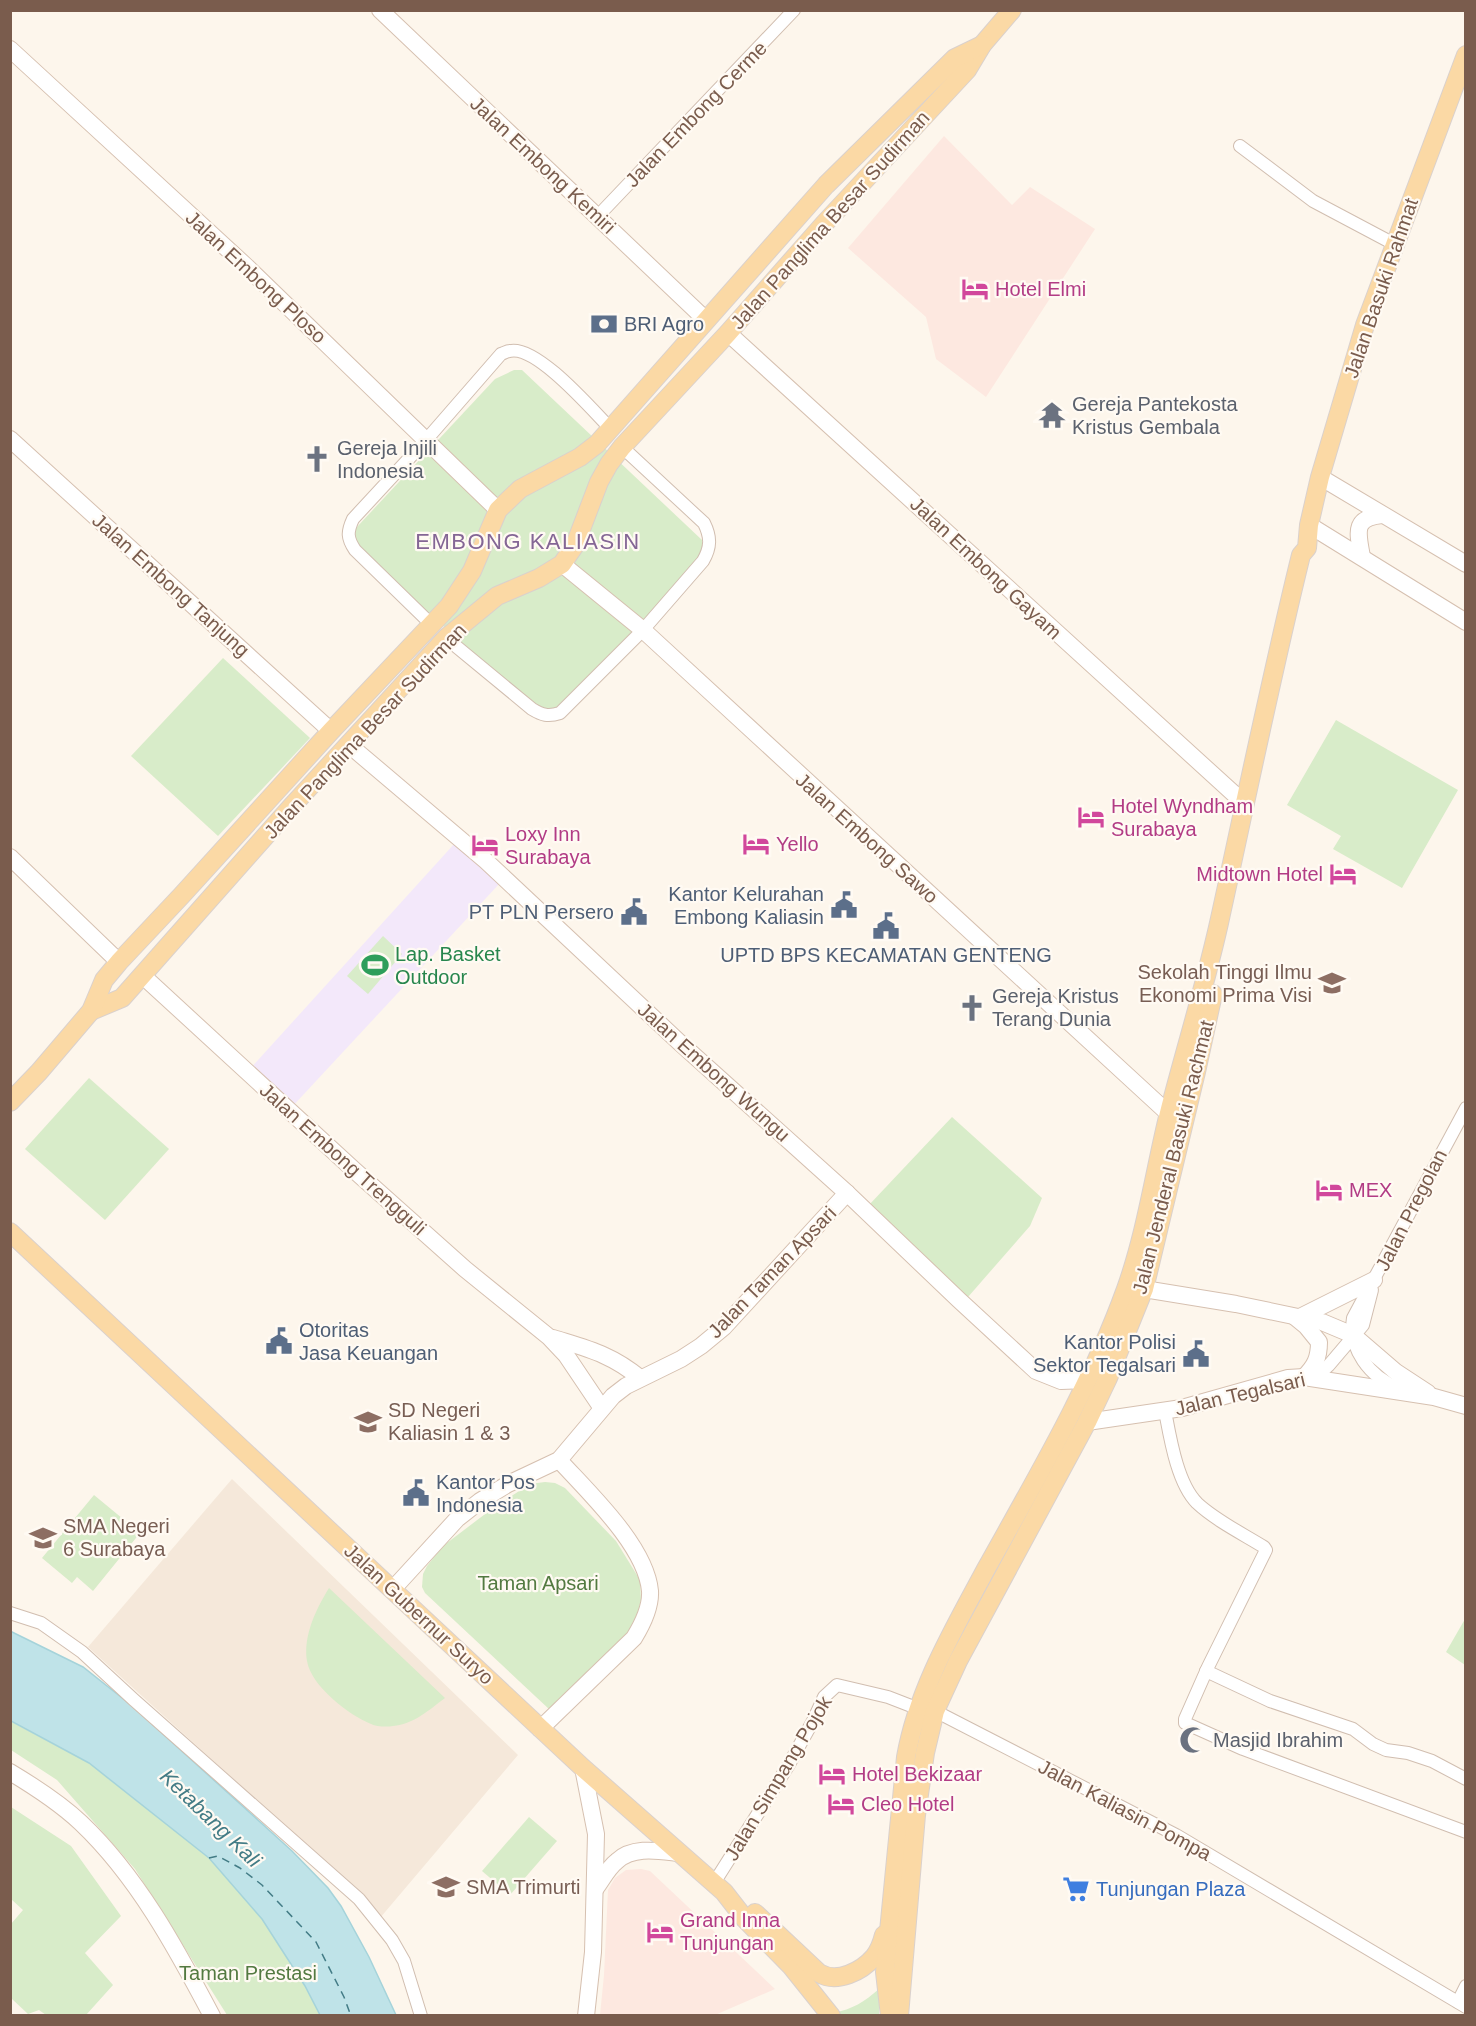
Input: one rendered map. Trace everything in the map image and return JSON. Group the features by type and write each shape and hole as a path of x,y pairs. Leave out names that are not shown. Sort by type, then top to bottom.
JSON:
{"main road":[{"name":"Jalan Panglima Besar Sudirman","path":"91,1011 122,998 143,976 348,744 446,638 497,596 539,579 562,564 575,545 599,482 622,447 967,70 982,45 1012,10"},
{"name":"Jalan Panglima Besar Sudirman","path":"10,1102 91,1011 104,980 119,962 331,731 432,625 462,588 472,571 498,510 520,489 580,457 611,429 849,161 955,58 982,45"},
{"name":"Jalan Basuki Rahmat","path":"1309,525 1320,477 1365,325 1466,55"},
{"name":"Jalan Jenderal Basuki Rachmat","path":"890,2016 885,1972 909,1740 958,1660 1087,1422 1108,1378 1144,1289 1235,899 1283,664 1309,556 1306,548 1309,525"},
{"name":"Jalan Jenderal Basuki Rachmat","path":"899,2016 916,1815 925,1753 927,1710 950,1635 1087,1380 1112,1325 1139,1249 1169,1114 1216,934 1293,587 1301,555 1306,548"},
{"name":"Jalan Gubernur Suryo","path":"10,1232 540,1729 719,1887 745,1919 791,1966 826,2009"},
{"path":"719,1887 748,1908 819,1973 829,1977 836,1978 848,1974 869,1962 880,1946 890,1920"}],"street":[{"name":"Jalan Embong Kemiri","path":"380,10 706,320"},
{"name":"Jalan Embong Cerme","path":"597,216 794,10"},
{"name":"Jalan Embong Ploso","path":"10,49 253,273 498,510"},
{"path":"1240,147 1313,201 1395,245"},
{"name":"Jalan Embong Gayam","path":"728,333 1244,803"},
{"path":"432,625 355,550 348,540 348,530 353,519 501,354 511,350 521,352 546,366 572,388 611,429"},
{"name":"Jalan Embong Tanjung","path":"10,439 331,731"},
{"path":"446,638 532,709 542,715 550,716 560,713 643,630 703,561 710,540 704,523 622,447"},
{"path":"1320,477 1466,564"},
{"path":"1362,557 1358,534 1360,525 1368,516 1382,515"},
{"path":"1309,525 1466,622"},
{"name":"Jalan Embong Sawo","path":"562,564 643,630 1169,1114"},
{"name":"Jalan Embong Wungu","path":"348,744 486,861 671,1034 847,1193 1036,1371 1061,1381 1087,1380"},
{"path":"10,857 119,962"},
{"name":"Jalan Embong Trengguli","path":"143,976 354,1170 479,1281 549,1337 566,1355 601,1407"},
{"name":"Jalan Pregolan","path":"1358,1330 1351,1329 1353,1318 1416,1197 1466,1108"},
{"name":"Jalan Taman Apsari","path":"392,1590 457,1519 508,1484 559,1460 601,1407 626,1386 681,1359 724,1327 847,1193"},
{"path":"1295,1316 1374,1280"},
{"path":"1144,1289 1295,1316 1358,1330 1371,1350 1396,1372 1434,1397"},
{"path":"1295,1316 1318,1342 1318,1359 1310,1377"},
{"path":"1358,1330 1360,1358 1375,1375 1389,1384 1466,1406"},
{"name":"Jalan Pregolan","path":"1310,1377 1329,1365 1358,1330"},
{"name":"Jalan Embong Trengguli","path":"549,1337 608,1355 640,1378"},
{"name":"Jalan Tegalsari","path":"1087,1422 1165,1410 1215,1399 1288,1378 1310,1377 1434,1397"},
{"path":"1165,1410 1173,1454 1190,1493 1197,1503 1266,1550 1206,1671 1185,1723 1243,1749 1466,1832"},
{"path":"540,1729 634,1638 642,1624 650,1591 633,1546 559,1460"},
{"path":"10,1613 40,1623 82,1652 142,1708 359,1899 392,1940 404,1961 421,2016"},
{"path":"1206,1671 1270,1701 1353,1729 1373,1744 1386,1750 1408,1753 1432,1761 1466,1779"},
{"name":"Jalan Simpang Pojok","path":"719,1887 830,1690 837,1685 888,1697 927,1710"},
{"name":"Jalan Kaliasin Pompa","path":"927,1710 1176,1835 1462,2005"},
{"path":"583,1768 596,1834 593,1952 586,2016"},
{"path":"10,1772 81,1822 118,1862 153,1914 212,2016"},
{"path":"596,1888 616,1861 626,1856 652,1850 679,1853"},
{"path":"1462,2005 1466,1986"}],"shaded area":[{"name":"Hotel Elmi","path":"944,136 1012,205 1030,187 1095,229 986,397 936,359 926,317 848,248"},
{"path":"455,843 500,883 291,1108 249,1070"},
{"path":"232,1479 518,1755 380,1918 362,1896 88,1647"},
{"name":"Grand Inna Tunjungan","path":"626,1870 650,1871 775,1989 715,2015 600,2015 608,1890 615,1878"}],"green space":[{"path":"514,370 522,370 702,540 702,548 697,561 561,710 553,713 535,707 356,549 352,536 356,528 495,379"},
{"path":"223,658 310,738 218,836 131,756"},
{"path":"1336,720 1458,790 1402,888 1333,849 1341,836 1287,805"},
{"name":"Lap. Basket Outdoor","path":"383,936 402,954 368,994 347,976"},
{"path":"89,1078 169,1149 105,1220 25,1149"},
{"path":"952,1117 1042,1198 1030,1226 968,1297 869,1205"},
{"name":"Taman Apsari","path":"555,1483 565,1488 616,1541 640,1580 641,1600 636,1621 624,1640 550,1710 425,1593 422,1587 423,1574 427,1566 443,1546 493,1508 530,1484"},
{"path":"94,1495 140,1533 93,1591 77,1577 72,1583 42,1558"},
{"path":"329,1588 445,1698 414,1719 401,1725 385,1727 362,1720 342,1707 323,1690 310,1671 306,1652 312,1623"},
{"path":"1465,1619 1465,1665 1446,1652"},
{"name":"Taman Prestasi","path":"10,1721 89,1763 209,1858 262,1919 306,1986 320,2015 227,2015 135,1869 57,1780 11,1750"},
{"path":"11,1807 71,1846 121,1916 85,1953 113,1985 86,2015 46,2015 39,2010 28,2014 11,1998 11,1924 23,1910 11,1899"},
{"path":"529,1817 557,1841 510,1895 482,1871"},
{"path":"879,1989 879,2015 835,2015 833,2013 858,2004"}],"water":[{"name":"Ketabang Kali","path":"10,1631 83,1667 131,1705 292,1851 328,1888 341,1906 369,1957 396,2015 320,2015 305,1986 262,1919 209,1858 89,1763 11,1721"}],"ferry route":[{"path":"209,1858 218,1856 240,1868 262,1885 316,1942 351,2016"}],"place":[{"name":"Hotel Elmi","path":"975,289"},
{"name":"BRI Agro","path":"604,324"},
{"name":"Gereja Pantekosta Kristus Gembala","path":"1052,415"},
{"name":"Gereja Injili Indonesia","path":"317,459"},
{"name":"Hotel Wyndham Surabaya","path":"1091,817"},
{"name":"Yello","path":"756,844"},
{"name":"Loxy Inn Surabaya","path":"485,845"},
{"name":"Midtown Hotel","path":"1343,874"},
{"name":"Kantor Kelurahan Embong Kaliasin","path":"844,905"},
{"name":"PT PLN Persero","path":"634,912"},
{"name":"UPTD BPS KECAMATAN GENTENG","path":"886,926"},
{"name":"Lap. Basket Outdoor","path":"375,965"},
{"name":"Sekolah Tinggi Ilmu Ekonomi Prima Visi","path":"1332,983"},
{"name":"Gereja Kristus Terang Dunia","path":"972,1008"},
{"name":"MEX","path":"1329,1190"},
{"name":"Otoritas Jasa Keuangan","path":"279,1341"},
{"name":"Kantor Polisi Sektor Tegalsari","path":"1196,1354"},
{"name":"SD Negeri Kaliasin 1 & 3","path":"368,1422"},
{"name":"Kantor Pos Indonesia","path":"416,1493"},
{"name":"SMA Negeri 6 Surabaya","path":"43,1538"},
{"name":"Masjid Ibrahim","path":"1193,1740"},
{"name":"Hotel Bekizaar","path":"832,1774"},
{"name":"Cleo Hotel","path":"841,1804"},
{"name":"SMA Trimurti","path":"446,1887"},
{"name":"Tunjungan Plaza","path":"1076,1889"},
{"name":"Grand Inna Tunjungan","path":"660,1932"}],"district":[{"name":"EMBONG KALIASIN","path":"528,541"}]}
